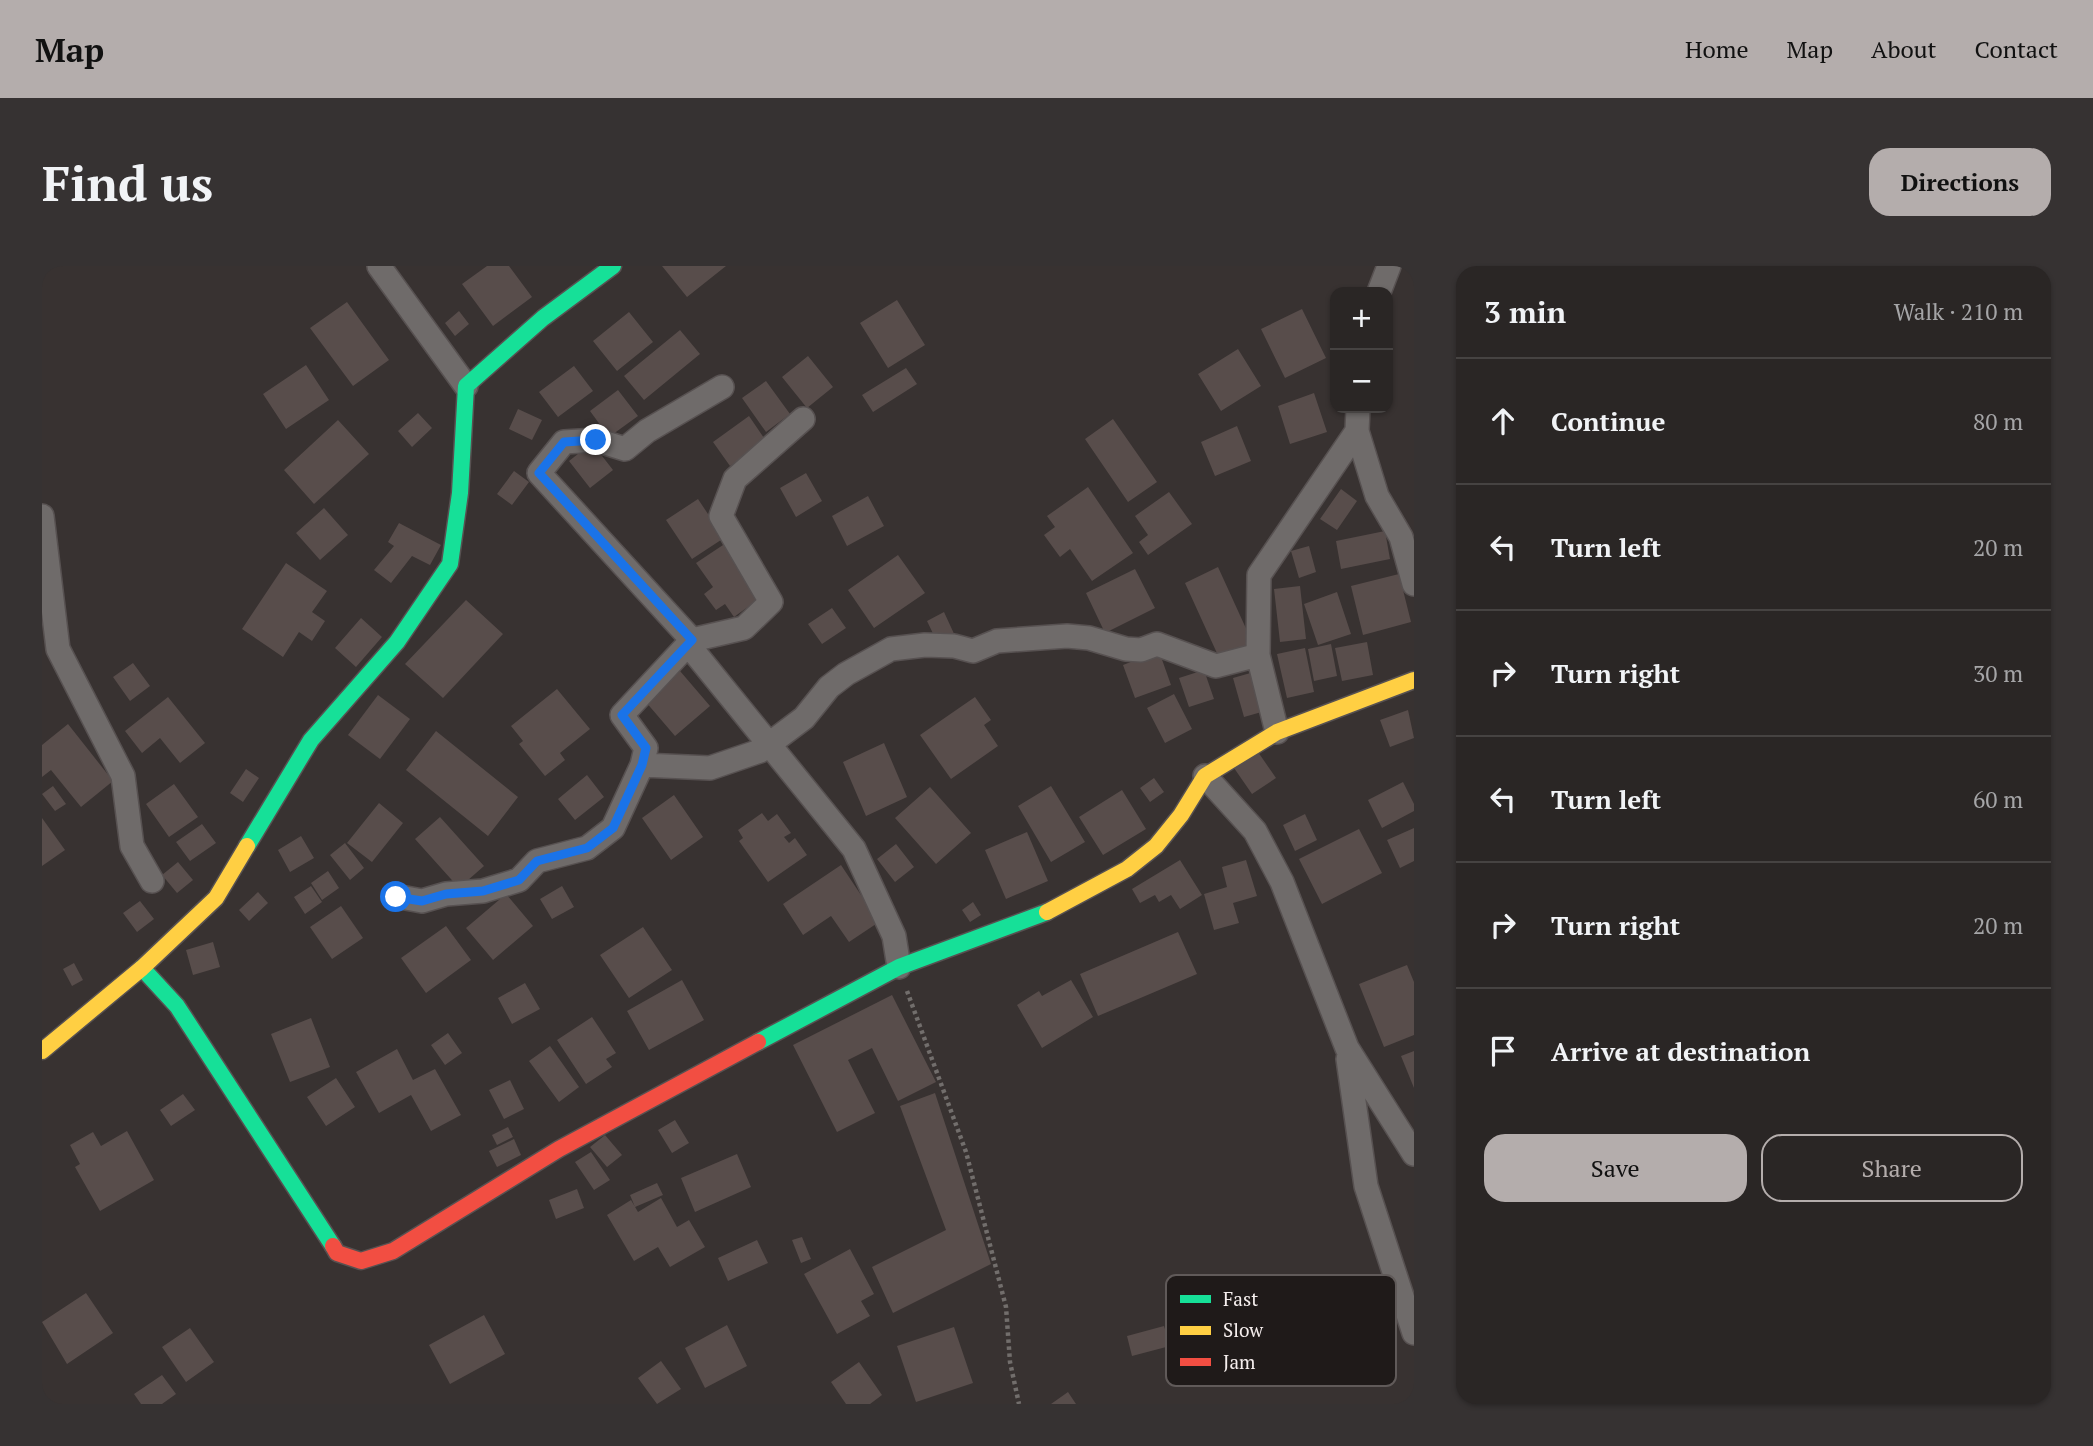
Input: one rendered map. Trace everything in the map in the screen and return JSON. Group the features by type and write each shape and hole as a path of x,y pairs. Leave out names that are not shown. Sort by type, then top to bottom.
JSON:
{"street":[{"path":"42,1051 142,968 216,898 311,740 397,642 450,564 460,492 466,386 379,266"},
{"path":"466,386 542,318 613,266"},
{"path":"1381,287 1389,266"},
{"path":"722,387 647,431 625,449 596,440 564,442 539,473 692,640 695,653 767,746 854,849 894,936 899,967"},
{"path":"1358,413 1357,431 1377,496 1401,537 1414,584"},
{"path":"396,897 422,901 446,894 483,891 519,880 537,861 587,848 613,828 642,765 646,748 622,715 692,640 744,628 771,602 722,516 735,479 803,419"},
{"path":"1277,732 1258,655 1259,575 1357,431"},
{"path":"42,516 58,649 123,776 132,846 152,881"},
{"path":"642,765 710,768 760,751 804,718 837,680 891,649 925,645 954,646 973,651 997,642 1067,636 1089,638 1126,649 1142,650 1157,644 1216,666 1258,655"},
{"path":"142,968 177,1006 337,1252 361,1261 393,1251 559,1149 899,967 1036,918 1127,869 1156,846 1181,815 1205,776 1277,732 1414,680"},
{"path":"1205,776 1255,831 1282,882 1347,1048 1414,1154"},
{"path":"1347,1048 1366,1186 1395,1275"},
{"path":"1396,1278 1414,1333"}],"path":[{"path":"899,967 966,1152 1006,1307 1010,1362 1019,1404"}],"building":[{"path":"487,266 509,266 532,297 493,326 462,284"},
{"path":"662,266 726,266 687,297"},
{"path":"897,300 925,345 888,368 860,323"},
{"path":"347,302 389,360 353,386 310,328"},
{"path":"1302,309 1326,358 1285,378 1261,329"},
{"path":"459,311 469,324 455,336 445,323"},
{"path":"629,312 653,342 617,371 593,341"},
{"path":"680,330 700,354 644,400 624,376"},
{"path":"1238,349 1261,386 1221,411 1198,374"},
{"path":"808,356 833,387 807,408 782,377"},
{"path":"306,365 329,400 286,429 263,394"},
{"path":"574,366 593,391 558,417 539,392"},
{"path":"906,368 917,384 873,412 862,395"},
{"path":"766,381 790,414 766,432 742,398"},
{"path":"618,390 638,416 609,437 590,411"},
{"path":"1314,393 1327,432 1290,444 1278,406"},
{"path":"518,409 542,420 532,440 509,429"},
{"path":"418,413 432,428 412,447 398,431"},
{"path":"749,416 766,441 730,466 713,442"},
{"path":"1113,419 1157,482 1128,502 1085,439"},
{"path":"338,420 369,454 314,504 284,470"},
{"path":"1237,426 1251,461 1215,476 1201,442"},
{"path":"592,443 613,470 590,488 569,461"},
{"path":"514,471 529,482 512,505 497,494"},
{"path":"806,473 822,501 796,517 780,488"},
{"path":"1088,487 1133,553 1092,581 1070,549 1060,557 1044,535 1055,527 1047,516"},
{"path":"1341,489 1357,501 1337,530 1320,519"},
{"path":"1169,492 1192,524 1148,555 1139,542 1148,535 1135,516"},
{"path":"868,496 884,526 847,546 832,516"},
{"path":"698,499 724,538 692,559 666,520"},
{"path":"324,508 348,535 320,560 296,533"},
{"path":"399,523 441,545 430,565 412,556 391,583 374,570 394,546 388,542"},
{"path":"1385,531 1390,559 1341,569 1336,541"},
{"path":"726,543 763,596 734,617 725,604 716,610 704,594 713,587 696,563"},
{"path":"1309,546 1316,572 1299,578 1291,551"},
{"path":"898,555 925,593 874,628 848,590"},
{"path":"286,563 327,591 312,612 325,621 312,641 299,632 283,657 242,629"},
{"path":"1218,567 1254,646 1221,662 1185,583"},
{"path":"1135,569 1155,608 1105,633 1086,593"},
{"path":"1399,574 1411,622 1363,635 1351,586"},
{"path":"1300,586 1306,639 1280,642 1274,589"},
{"path":"1337,592 1351,634 1318,645 1304,604"},
{"path":"466,600 503,634 443,698 405,664"},
{"path":"832,608 846,628 822,644 808,624"},
{"path":"944,612 956,638 939,646 927,621"},
{"path":"361,618 382,637 356,667 335,648"},
{"path":"1367,642 1373,675 1342,681 1335,648"},
{"path":"1331,644 1337,676 1314,681 1308,649"},
{"path":"1305,648 1314,692 1287,698 1277,654"},
{"path":"1159,651 1171,685 1135,698 1123,665"},
{"path":"133,663 150,686 130,701 113,677"},
{"path":"1204,670 1214,699 1189,707 1179,678"},
{"path":"680,671 710,706 675,736 645,701"},
{"path":"1254,672 1265,711 1244,717 1233,678"},
{"path":"557,689 590,729 560,753 565,760 545,776 519,744 523,741 511,726"},
{"path":"1174,694 1192,729 1165,743 1147,708"},
{"path":"378,695 410,719 380,759 348,735"},
{"path":"168,697 205,743 180,763 160,738 142,753 125,731"},
{"path":"975,697 991,720 984,725 998,746 951,779 920,735"},
{"path":"1408,710 1414,738 1390,747 1380,720"},
{"path":"68,724 113,781 81,807 51,770 42,777 42,745"},
{"path":"436,731 518,797 488,836 406,770"},
{"path":"884,743 907,797 866,816 843,762"},
{"path":"1258,752 1276,778 1252,794 1234,768"},
{"path":"246,769 259,778 243,802 230,793"},
{"path":"587,775 604,797 575,820 558,799"},
{"path":"1154,778 1164,792 1150,802 1140,788"},
{"path":"1403,782 1414,804 1414,811 1382,828 1368,800"},
{"path":"174,784 198,817 169,837 146,804"},
{"path":"53,786 66,804 55,811 42,794"},
{"path":"1051,786 1085,842 1051,862 1018,806"},
{"path":"930,787 971,833 936,864 895,818"},
{"path":"1122,790 1146,829 1103,855 1079,817"},
{"path":"674,795 703,837 671,860 642,818"},
{"path":"379,803 403,823 372,862 347,843"},
{"path":"762,813 768,821 777,814 791,833 784,837 789,843 795,838 807,855 768,882 739,841 743,838 738,830"},
{"path":"1305,814 1317,840 1295,851 1283,825"},
{"path":"440,817 484,866 459,888 415,839"},
{"path":"42,818 65,850 42,866"},
{"path":"202,824 216,843 190,861 176,842"},
{"path":"1414,828 1414,861 1400,868 1387,840"},
{"path":"1359,829 1382,873 1322,904 1299,859"},
{"path":"1027,832 1048,881 1006,899 985,850"},
{"path":"301,836 314,858 290,872 278,850"},
{"path":"345,843 364,868 350,880 330,855"},
{"path":"896,844 914,867 895,882 877,859"},
{"path":"1180,860 1202,895 1180,909 1171,895 1159,902 1155,895 1140,903 1132,889"},
{"path":"1246,860 1257,896 1233,903 1239,923 1214,930 1204,894 1227,887 1222,867"},
{"path":"178,862 193,880 177,893 162,875"},
{"path":"841,865 879,922 849,942 831,916 803,935 783,904"},
{"path":"328,871 339,888 322,900 311,883"},
{"path":"311,886 322,902 305,914 294,897"},
{"path":"562,886 574,907 552,919 540,899"},
{"path":"258,892 268,903 249,921 239,910"},
{"path":"506,894 533,926 493,960 466,928"},
{"path":"140,901 154,919 137,932 123,913"},
{"path":"973,902 981,915 970,922 962,910"},
{"path":"341,906 363,938 332,959 310,927"},
{"path":"446,926 471,960 426,993 401,958"},
{"path":"643,927 672,970 629,998 600,955"},
{"path":"1178,932 1197,974 1098,1016 1080,974"},
{"path":"213,942 220,967 193,975 186,950"},
{"path":"74,963 83,980 72,986 63,969"},
{"path":"1407,965 1414,982 1414,1035 1384,1047 1359,984"},
{"path":"682,980 704,1020 649,1050 627,1011"},
{"path":"1071,980 1093,1017 1042,1048 1017,1005 1039,991 1042,996"},
{"path":"525,983 540,1009 512,1024 498,998"},
{"path":"892,995 936,1082 898,1101 872,1048 848,1060 875,1113 837,1132 793,1045"},
{"path":"592,1017 616,1053 606,1059 612,1067 586,1084 557,1040"},
{"path":"311,1018 330,1067 290,1082 271,1034"},
{"path":"448,1033 462,1053 445,1065 431,1045"},
{"path":"550,1046 579,1087 559,1102 529,1061"},
{"path":"397,1049 413,1080 435,1069 461,1115 431,1131 411,1095 379,1113 356,1072"},
{"path":"1414,1051 1414,1088 1401,1056"},
{"path":"336,1078 355,1107 326,1126 307,1097"},
{"path":"510,1080 524,1109 504,1119 489,1090"},
{"path":"935,1093 991,1264 893,1313 872,1267 946,1230 900,1106"},
{"path":"183,1094 195,1110 171,1126 160,1110"},
{"path":"675,1120 689,1143 672,1153 658,1130"},
{"path":"508,1127 513,1137 497,1145 492,1135"},
{"path":"127,1131 154,1180 100,1211 75,1167 80,1164 70,1145 93,1132 101,1146"},
{"path":"605,1135 622,1155 607,1167 590,1147"},
{"path":"514,1139 521,1155 497,1167 489,1151"},
{"path":"591,1152 610,1180 594,1190 575,1162"},
{"path":"737,1154 751,1187 695,1212 681,1178"},
{"path":"657,1183 663,1195 635,1207 630,1195"},
{"path":"577,1189 584,1208 556,1219 549,1200"},
{"path":"661,1198 677,1227 689,1220 705,1247 670,1267 658,1247 634,1261 607,1215 631,1200 638,1212"},
{"path":"802,1237 811,1259 801,1263 792,1240"},
{"path":"757,1240 768,1263 728,1281 718,1258"},
{"path":"850,1249 874,1294 861,1301 870,1316 837,1334 804,1274"},
{"path":"86,1293 113,1333 67,1364 42,1322"},
{"path":"484,1315 505,1354 450,1384 429,1345"},
{"path":"727,1325 747,1366 705,1388 685,1348"},
{"path":"1164,1326 1166,1347 1132,1356 1127,1336"},
{"path":"954,1327 973,1383 916,1402 897,1346"},
{"path":"190,1328 214,1362 186,1382 162,1347"},
{"path":"661,1361 681,1389 657,1404 638,1378"},
{"path":"859,1362 882,1395 870,1404 846,1404 831,1382"},
{"path":"162,1375 176,1394 162,1404 141,1404 134,1394"},
{"path":"1068,1392 1076,1404 1051,1404"}],"traffic: fast":[{"path":"247,846 311,740 397,642 450,564 460,493 466,386 543,318 613,266"},
{"path":"758,1042 899,967 1047,912"},
{"path":"142,968 177,1006 333,1246"}],"traffic: slow":[{"path":"1047,912 1127,869 1156,846 1181,815 1205,776 1277,732 1414,680"},
{"path":"42,1051 142,968 216,898 247,846"}],"traffic: jam":[{"path":"333,1246 337,1253 361,1261 393,1251 559,1149 758,1042"}],"route":[{"path":"396,897 422,901 446,894 483,891 519,880 537,861 587,848 613,828 642,765 646,748 622,715 692,640 539,473 564,442 596,440"}]}
